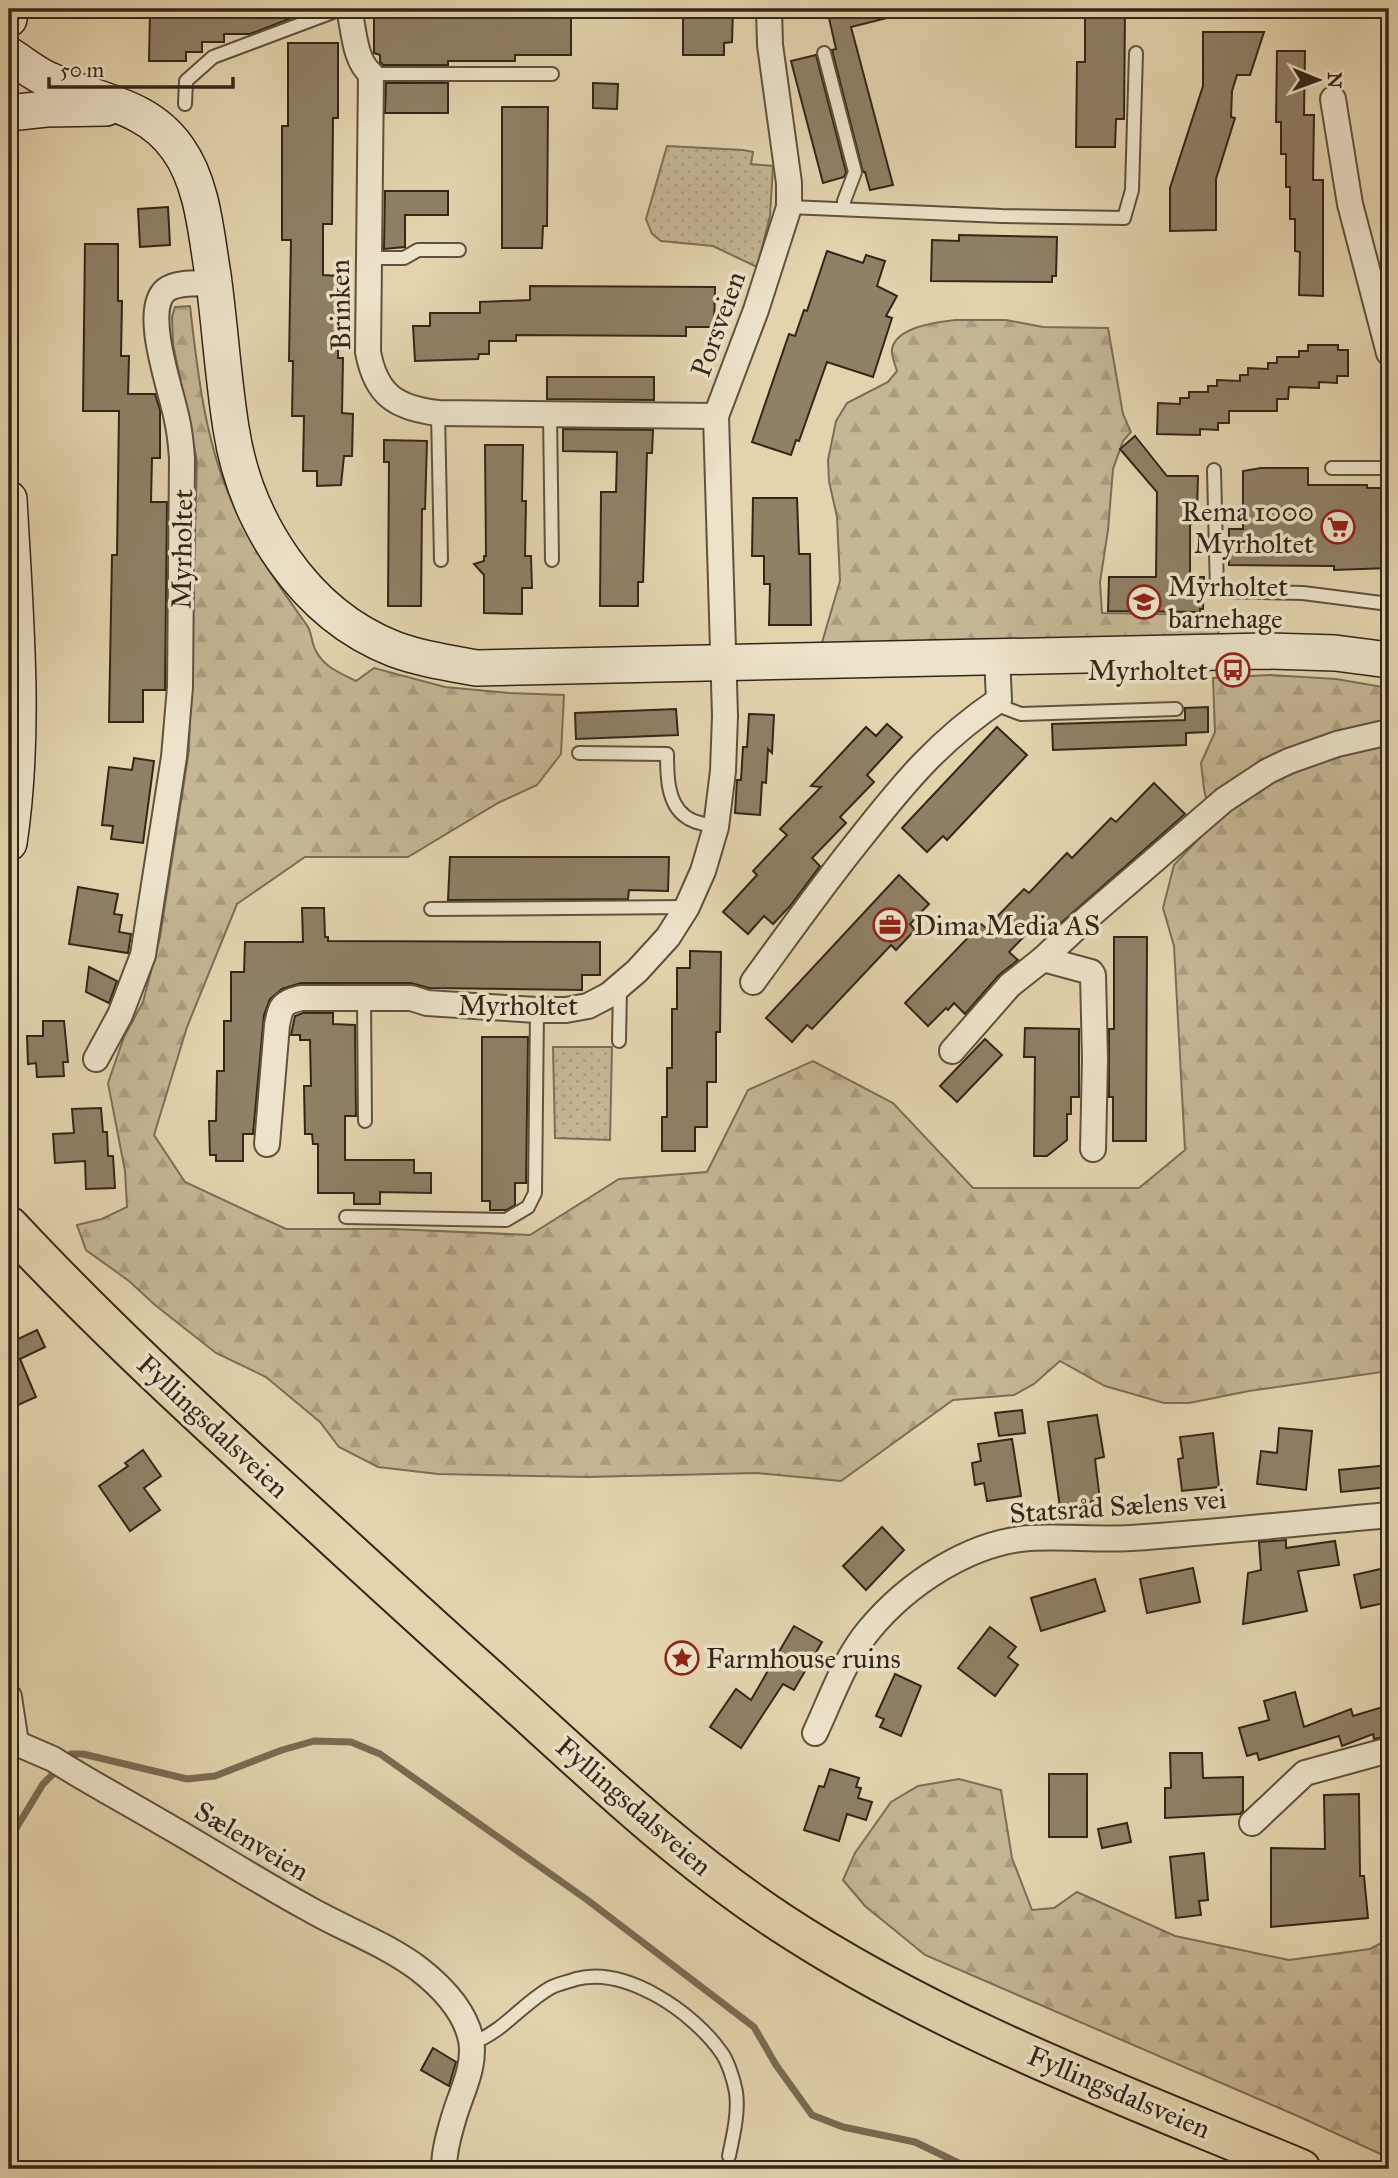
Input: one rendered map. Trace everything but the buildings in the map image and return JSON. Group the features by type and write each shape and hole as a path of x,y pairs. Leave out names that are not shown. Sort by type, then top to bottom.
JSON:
{"main road":[{"path":"9,19 10,9"},
{"path":"9,55 49,80 127,107 161,129 178,148 190,170 201,206 214,283 231,430 242,478 259,520 282,559 313,594 350,625 392,648 429,660 477,668 1278,651 1335,653 1389,660"},
{"path":"9,113 46,109 127,107"},
{"path":"9,499 17,676 13,748 14,802 9,843"},
{"name":"Fyllingsdalsveien","path":"9,1226 69,1290 186,1402 433,1629 663,1834 720,1881 783,1924 891,1988 988,2036 1301,2169"},
{"name":"Fyllingsdalsveien","path":"9,1251 69,1290"}],"street":[{"name":"Brinken","path":"349,9 360,57 364,68 371,74 368,352 372,374 382,389 397,403 416,410 438,413 716,416"},
{"name":"Porsveien","path":"725,663 716,416 756,310 789,207 789,183 770,45 769,9"},
{"path":"1333,99 1350,204 1389,353"},
{"name":"Myrholtet","path":"96,1059 120,1015 143,955 174,757 180,687 183,458 157,336 157,305 164,291 175,285 214,283"},
{"path":"753,982 819,891 909,776 947,738 999,700 998,657"},
{"name":"Myrholtet","path":"267,1144 277,1026 281,1008 287,1002 301,998 411,998 428,1003 566,1010 589,1006 620,986 668,937 687,907 703,871 716,827 723,771 725,663"},
{"path":"952,1051 1010,985 1224,800 1268,771 1337,744 1389,732"},
{"path":"1043,959 1091,972 1093,975 1093,1149"},
{"name":"Statsråd Sælens vei","path":"815,1733 845,1667 869,1630 912,1589 956,1559 993,1544 1029,1538 1129,1538 1389,1515"},
{"name":"Sælenveien","path":"9,1697 16,1743 62,1765 274,1890 387,1948 418,1968 438,1984 454,2002 463,2017 472,2043"},
{"path":"1252,1823 1305,1773 1389,1749"},
{"path":"444,2169 444,2155 470,2065 472,2043"}],"lane":[{"path":"185,104 186,81 213,57 341,9"},
{"path":"824,53 856,172 844,201 844,209"},
{"path":"789,207 1124,218 1132,190 1136,53"},
{"path":"371,74 552,74"},
{"path":"368,258 404,258 418,250 459,250"},
{"path":"438,413 441,560"},
{"path":"550,414 552,560"},
{"path":"1332,468 1389,468"},
{"path":"1214,470 1217,591 1303,593 1389,604"},
{"path":"999,700 1005,708 1021,714 1176,709"},
{"path":"579,754 667,754 668,784 677,808 684,816 716,827"},
{"path":"431,909 687,907"},
{"path":"620,986 620,1041"},
{"path":"365,998 365,1121"},
{"path":"346,1217 506,1220 528,1207 535,1193 537,1010"},
{"path":"472,2043 496,2032 552,1987 601,1976 633,1984 668,2002 723,2054 736,2092 729,2156"}],"green space":[{"path":"667,146 743,150 753,152 751,164 773,166 770,216 757,267 713,246 661,241 652,234 646,219"},
{"path":"190,306 207,423 227,490 252,543 308,627 318,655 332,669 356,681 374,668 445,687 564,695 561,754 537,785 498,803 408,857 305,857 237,904 187,1027 154,1135 185,1182 286,1229 393,1229 530,1235 619,1179 707,1172 748,1090 813,1061 893,1103 973,1188 1139,1188 1185,1150 1174,946 1163,908 1174,865 1212,825 1201,763 1215,732 1213,678 1270,675 1336,679 1389,688 1389,1086 1382,1148 1389,1183 1389,1371 1249,1391 1189,1403 1164,1403 1105,1386 1060,1361 1034,1384 1014,1395 953,1400 841,1481 757,1473 586,1477 438,1474 378,1467 339,1447 320,1422 266,1377 216,1353 129,1281 86,1250 77,1225 102,1219 127,1207 125,1171 108,1083 124,1037 143,1002 160,937 189,750 197,461 173,344 172,317 175,307"},
{"path":"955,320 1006,320 1043,327 1108,328 1123,414 1131,432 1123,441 1113,469 1100,582 1102,613 1210,615 1219,621 1218,635 821,646 840,581 837,517 829,481 828,460 836,421 847,403 888,382 897,371 892,349 901,335 918,327"},
{"path":"553,1047 612,1047 610,1140 555,1138"},
{"path":"959,1779 1001,1790 1012,1858 1032,1910 1054,1908 1077,1892 1175,1936 1289,1960 1370,1949 1389,1939 1389,2158 925,1955 865,1906 843,1880 855,1853 891,1802 918,1786"}],"waterway":[{"path":"66,1760 71,1754 83,1754 187,1779 215,1776 282,1750 314,1741 351,1742 380,1754 586,1899 754,2027 776,2065 812,2115 843,2127 915,2142 971,2169"},
{"path":"9,1840 43,1784 58,1769"}],"place":[{"name":"Rema 1000 Myrholtet","path":"1338,527"},
{"name":"Myrholtet barnehage","path":"1144,602"},
{"name":"Myrholtet","path":"1233,670"},
{"name":"Dima Media AS","path":"890,925"},
{"name":"Farmhouse ruins","path":"682,1658"}]}
